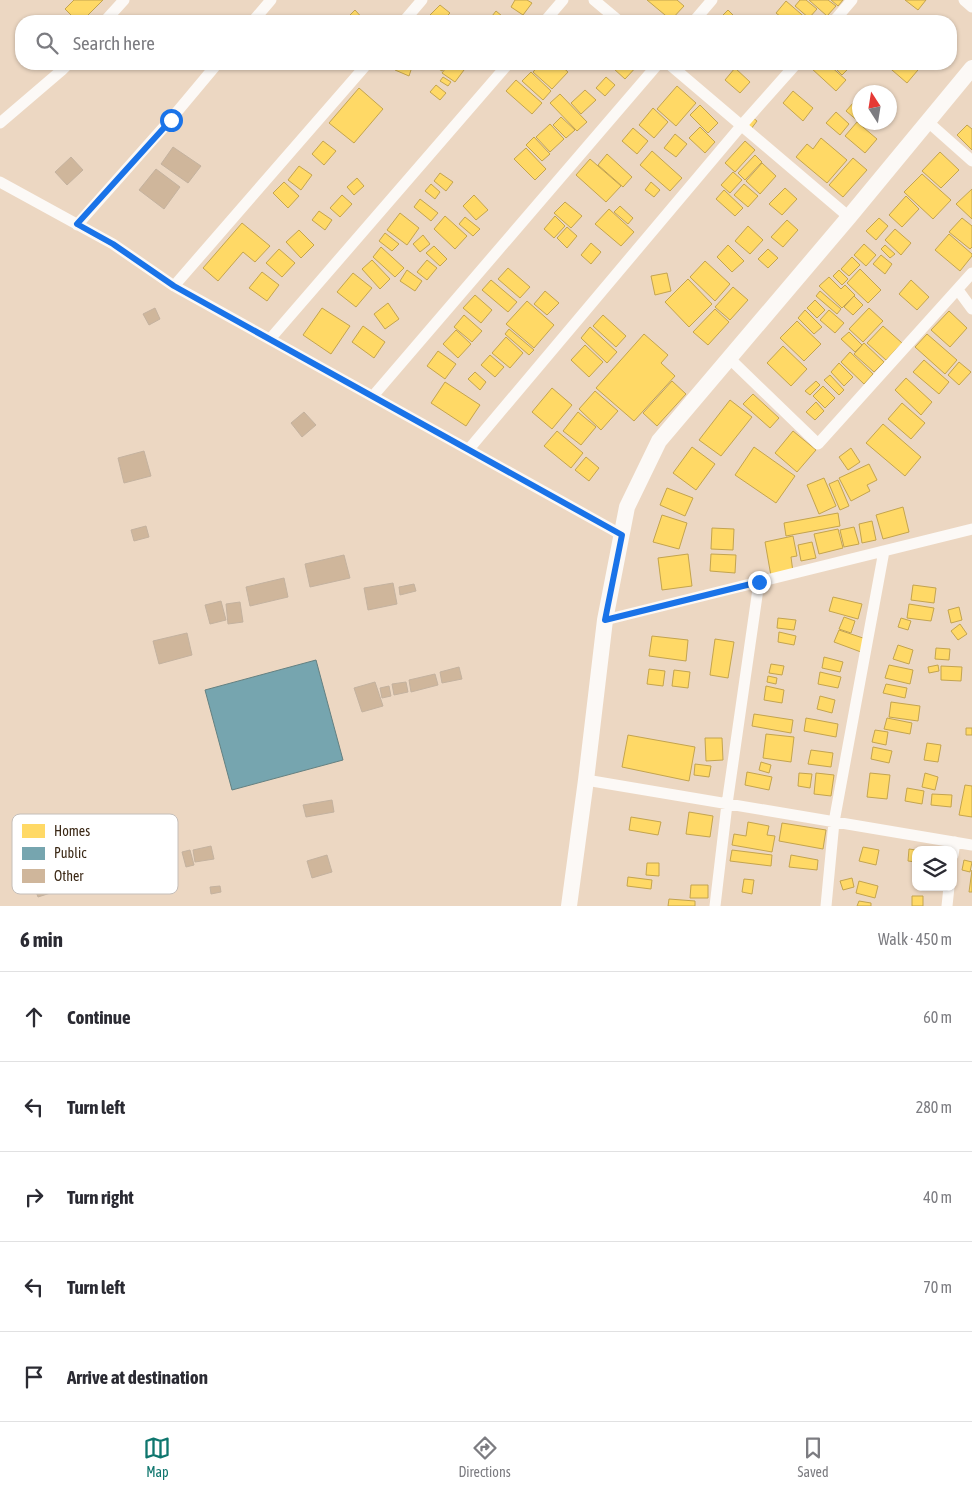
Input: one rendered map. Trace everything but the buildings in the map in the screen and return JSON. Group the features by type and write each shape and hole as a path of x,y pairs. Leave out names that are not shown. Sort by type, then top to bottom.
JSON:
{"main road":[{"path":"569,906 605,620 627,507 659,441 849,217 972,68"}],"street":[{"path":"110,15 124,0"},
{"path":"258,15 270,0"},
{"path":"409,15 422,0"},
{"path":"550,15 563,0"},
{"path":"594,0 612,15"},
{"path":"699,15 712,0"},
{"path":"839,15 852,0"},
{"path":"964,0 972,7"},
{"path":"0,123 62,70"},
{"path":"77,224 171,120 212,70"},
{"path":"174,286 362,70"},
{"path":"270,339 503,70"},
{"path":"373,396 653,70"},
{"path":"676,70 849,217"},
{"path":"469,449 741,126 791,70"},
{"path":"927,121 972,161"},
{"path":"0,182 113,244 174,286 622,535"},
{"path":"729,358 818,444 972,273"},
{"path":"958,290 972,309"},
{"path":"605,620 972,529"},
{"path":"826,906 834,822 884,551"},
{"path":"715,906 727,804 759,582"},
{"path":"586,780 972,845"},
{"path":"954,846 955,842"},
{"path":"947,906 949,891"}],"route":[{"path":"171,120 77,224 113,244 174,286 622,535 605,620 759,582"}]}
